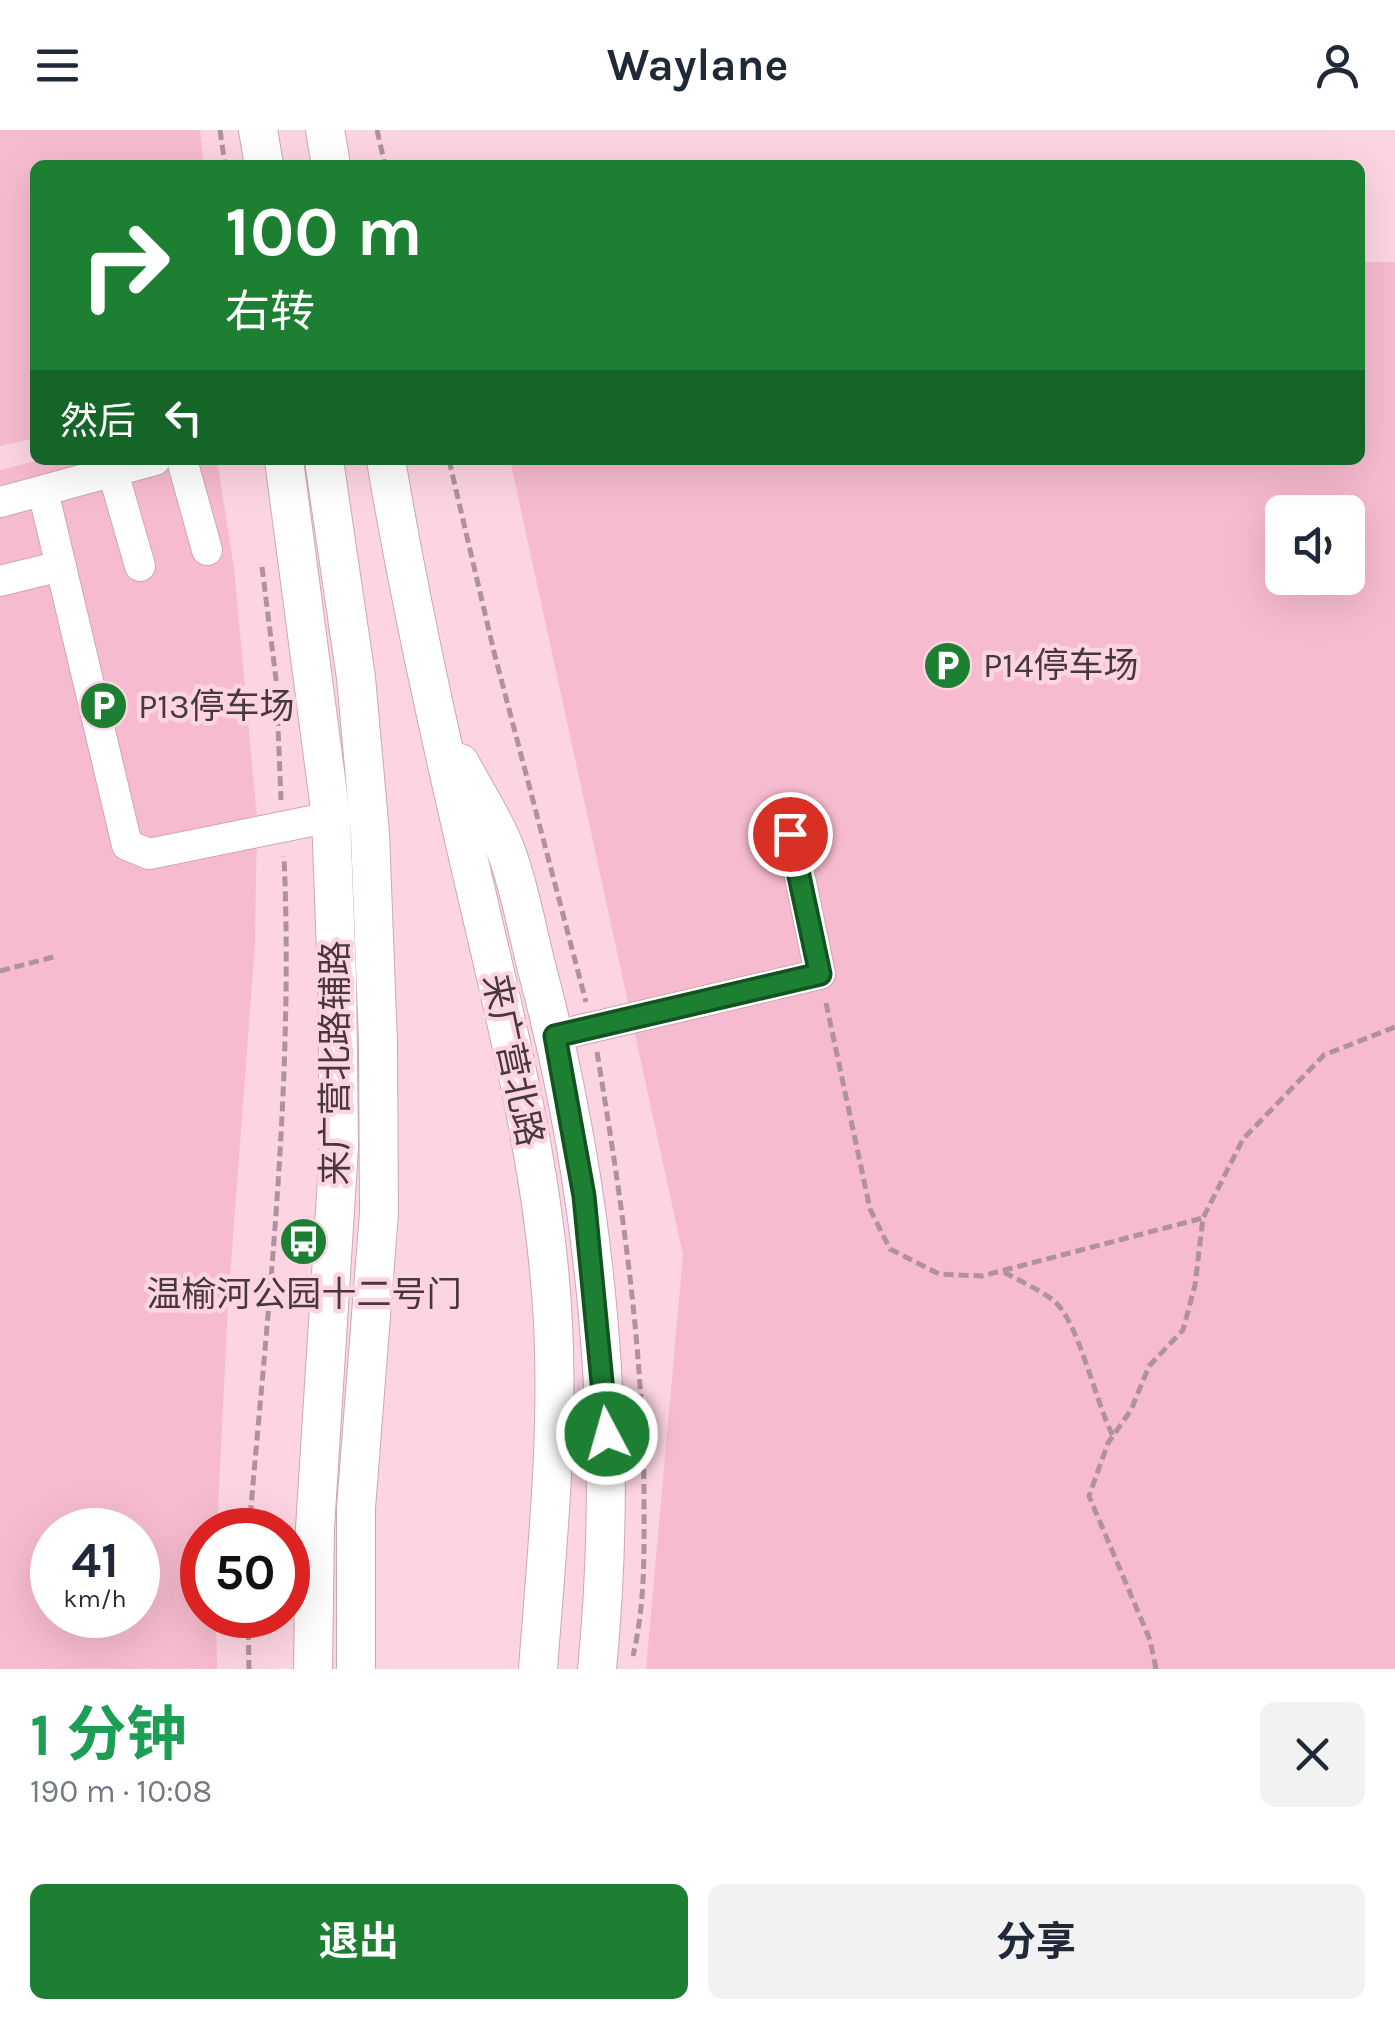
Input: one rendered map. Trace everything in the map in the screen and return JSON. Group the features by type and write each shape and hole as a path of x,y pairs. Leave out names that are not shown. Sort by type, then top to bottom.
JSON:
{"main road":[{"path":"258,130 263,160"},
{"path":"325,130 330,160"},
{"name":"来广营北路辅路","path":"285,465 331,817 339,1146 315,1528 313,1669"},
{"path":"325,465 356,678 370,833 378,1043 379,1212 356,1508 356,1669"},
{"name":"来广营北路","path":"387,465 450,780 518,1069 552,1308 550,1499 538,1669"},
{"path":"443,730 506,850 555,1036 584,1196 607,1434 603,1604 597,1669"}],"lane":[{"path":"0,502 137,465"},
{"path":"183,465 206,550"},
{"path":"113,472 140,566"},
{"path":"43,492 127,845 149,854 331,817"},
{"path":"0,581 61,566"},
{"path":"555,1036 820,974 790,834"}],"path":[{"path":"220,130 225,160"},
{"path":"377,130 384,160"},
{"path":"251,1508 278,1192 287,927 276,679 260,548"},
{"path":"0,971 57,956"},
{"path":"820,974 870,1209 890,1249 940,1274 982,1276 1203,1218"},
{"path":"1156,1669 1150,1640 1089,1496 1113,1436 1130,1410 1149,1366 1183,1330 1195,1285 1203,1218 1243,1139 1324,1055 1395,1027"},
{"path":"1002,1271 1056,1301 1075,1328 1089,1382 1113,1436"},
{"path":"248,1638 248,1669"}],"shaded area":[{"path":"0,130 200,130 203,160 30,160 30,439 0,446"},
{"path":"1365,262 1395,262 1395,1669 646,1669 683,1255 511,465 1365,465"},
{"path":"30,462 218,465 234,568 257,818 255,944 228,1304 218,1508 180,1508 180,1638 216,1638 217,1669 0,1669 0,470"}],"place":[{"name":"P14停车场","path":"948,665"},
{"name":"P13停车场","path":"103,706"},
{"name":"温榆河公园十二号门","path":"304,1242"}],"route":[{"path":"607,1434 584,1196 555,1036 820,974 790,834"}]}
